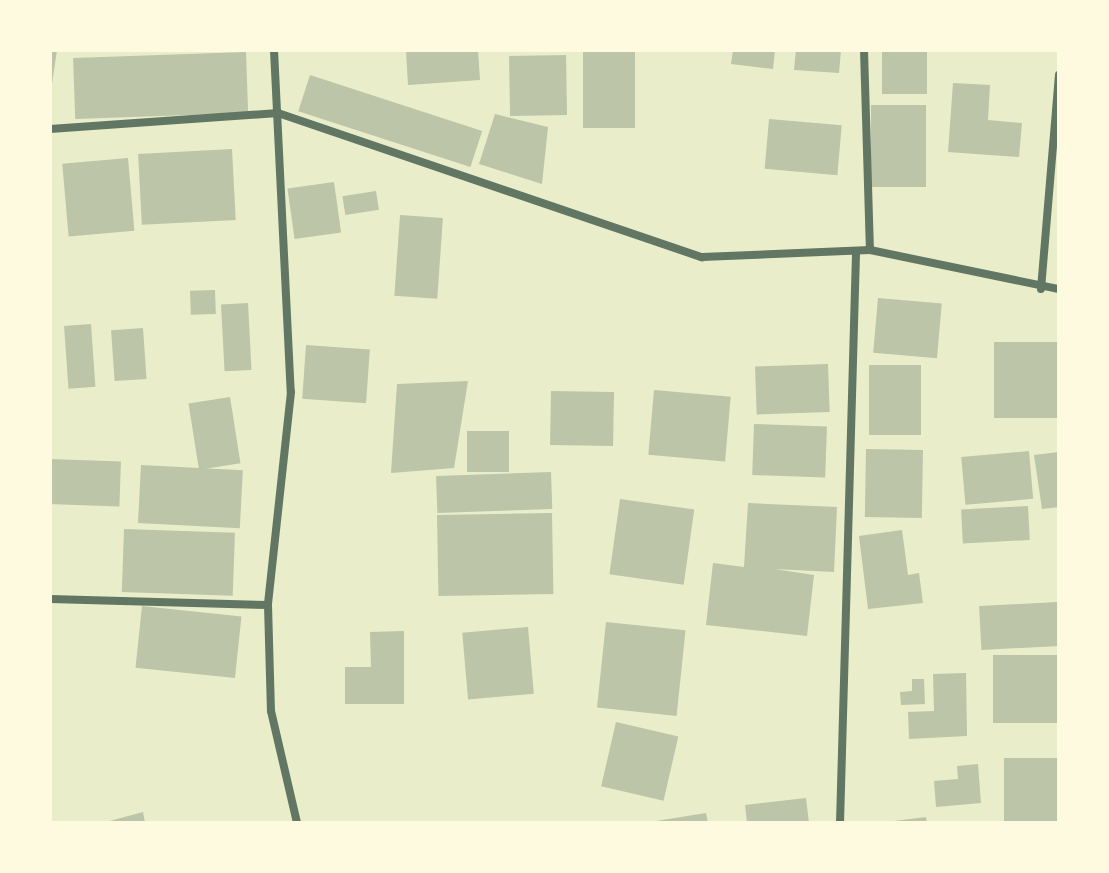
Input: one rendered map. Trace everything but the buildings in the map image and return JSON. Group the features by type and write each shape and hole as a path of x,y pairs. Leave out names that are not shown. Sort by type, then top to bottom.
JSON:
{"street":[{"path":"274,50 291,392 268,605 271,711 297,823"},
{"path":"864,50 870,250"},
{"path":"1041,289 1059,75"},
{"path":"50,129 278,113 702,257 856,254 870,250 1041,289 1059,289"},
{"path":"840,823 856,254"},
{"path":"50,599 268,605"}]}
